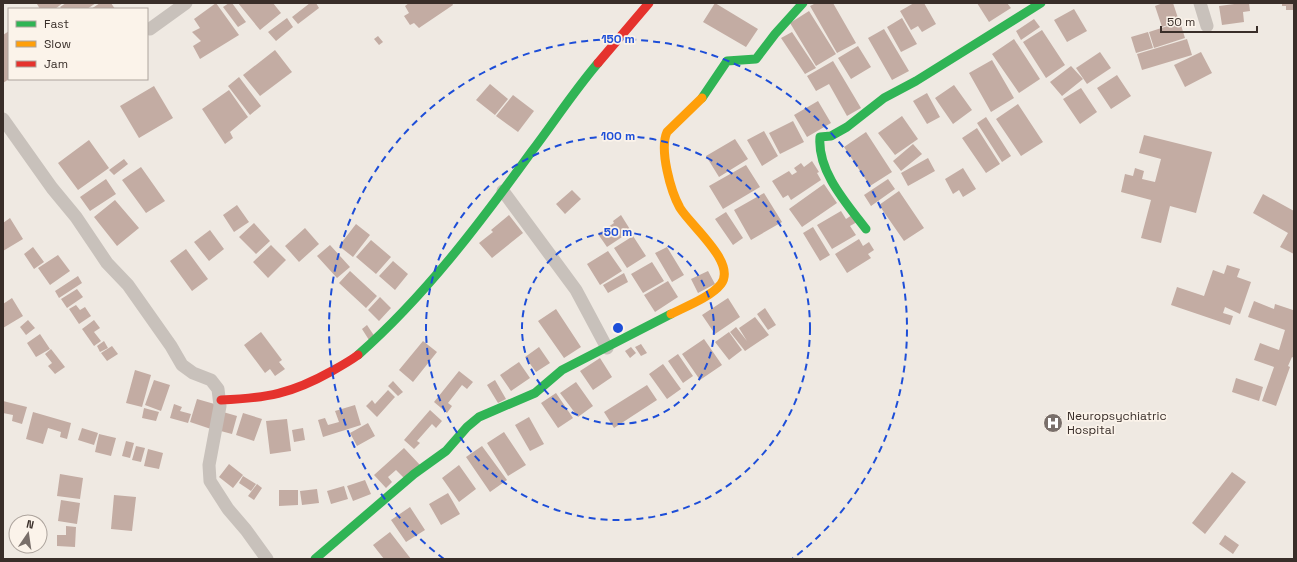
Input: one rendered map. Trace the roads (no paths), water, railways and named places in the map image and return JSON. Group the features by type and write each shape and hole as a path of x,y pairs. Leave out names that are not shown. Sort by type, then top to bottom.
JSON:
{"street":[{"path":"150,30 186,3"},
{"path":"221,400 259,398 294,390 314,381 354,358 404,311 502,190 593,70 649,3"},
{"path":"315,559 414,474 446,451 468,426 480,417 535,393 562,370 704,297 721,284 724,274 723,262 680,208 674,196 668,170 664,139 667,132 700,101 727,61 756,59 775,34 803,3"},
{"path":"866,229 822,158 818,144 820,137 831,136 847,127 884,98 916,81 960,52 1041,3"},
{"path":"1200,3 1207,26"},
{"path":"3,119 52,188 76,217 108,263 128,285 171,346 182,365 193,373 212,380 218,388 221,400 208,465 210,481 228,509 246,530 266,559"},
{"path":"502,190 576,290 607,348"}],"place":[{"name":"Neuropsychiatric Hospital","path":"1053,423"}]}
